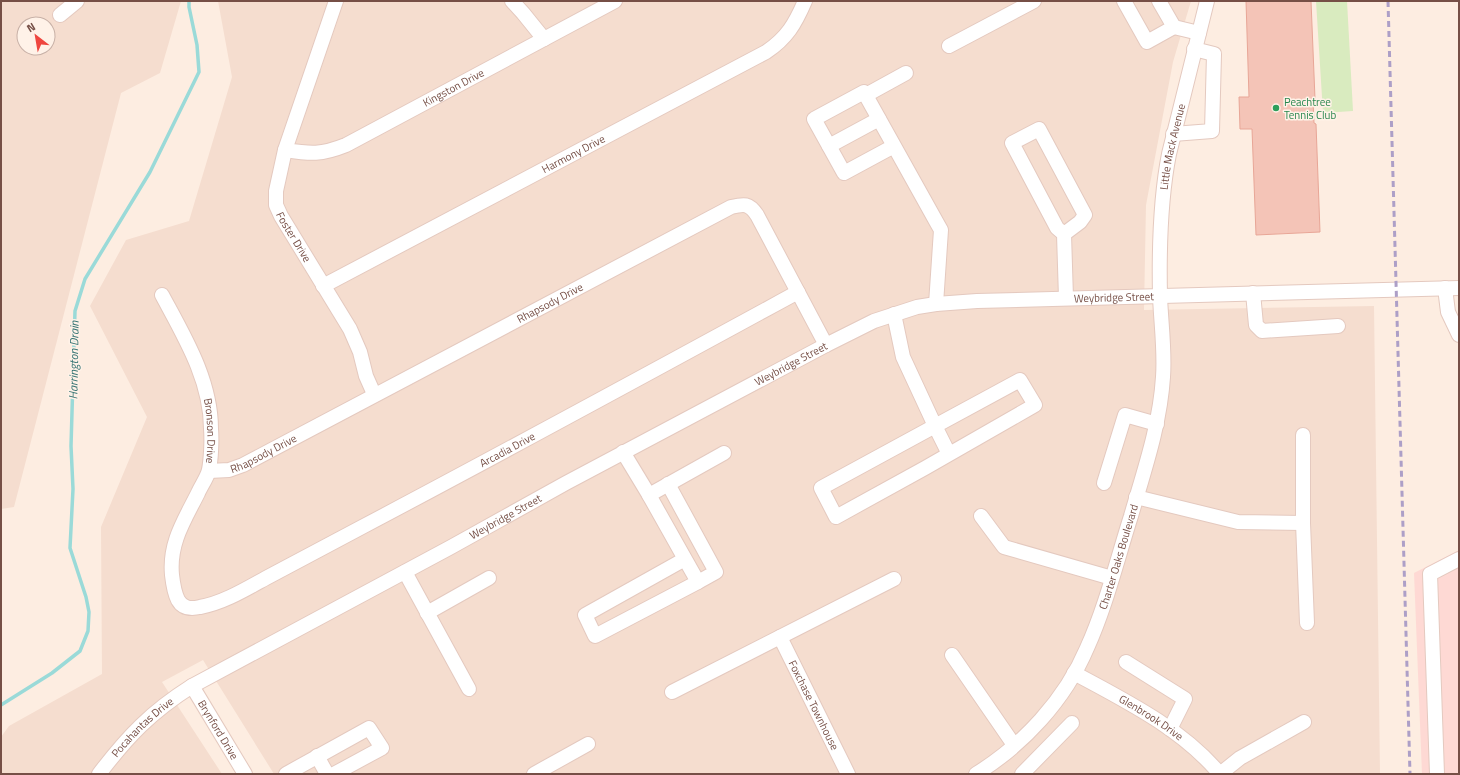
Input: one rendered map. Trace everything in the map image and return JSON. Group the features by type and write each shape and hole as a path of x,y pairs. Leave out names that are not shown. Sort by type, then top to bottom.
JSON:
{"street":[{"path":"60,15 77,1"},
{"name":"Foster Drive","path":"336,1 285,150 276,191 276,205 281,216 350,330 360,352 366,376 374,394"},
{"path":"512,1 544,39"},
{"name":"Kingston Drive","path":"285,150 315,154 346,145 615,1"},
{"name":"Harmony Drive","path":"323,286 766,52 785,37 791,29 805,1"},
{"path":"949,46 1034,1"},
{"path":"1124,1 1147,42 1174,27 1198,33"},
{"path":"1159,1 1174,27"},
{"name":"Little Mack Avenue","path":"1160,295 1163,193 1165,174 1173,134 1207,1"},
{"path":"1173,134 1212,131 1214,54 1194,49"},
{"path":"866,95 906,73"},
{"path":"894,146 844,173 814,119 864,92 866,95 941,230 936,304"},
{"path":"829,146 879,119"},
{"path":"1064,234 1080,222 1085,215 1039,129 1012,143 1057,228 1064,234 1066,298"},
{"name":"Rhapsody Drive","path":"209,471 229,470 243,464 731,207 741,204 750,207 757,215 826,345"},
{"path":"1445,288 1448,312 1459,335"},
{"name":"Weybridge Street","path":"192,686 405,572 624,452 826,345 874,321 894,314 917,307 936,304 977,301 1459,288"},
{"name":"Arcadia Drive","path":"213,604 253,585 423,495 798,292"},
{"path":"1253,293 1256,325 1262,331 1338,326"},
{"name":"Bronson Drive","path":"162,294 188,344 200,372 208,397 212,430 209,471 173,547 171,563 173,586 180,604 185,608 213,604"},
{"name":"Charter Oaks Boulevard","path":"976,774 996,768 1014,746 1045,715 1074,673 1099,620 1161,407 1164,375 1160,295"},
{"path":"894,314 903,357 949,454"},
{"path":"1020,380 1035,405 836,517 822,488 935,426 1020,380"},
{"path":"1104,483 1125,415 1157,424"},
{"path":"1303,435 1303,523 1307,623"},
{"path":"624,452 650,495 698,582"},
{"path":"650,495 724,453"},
{"path":"668,484 716,572 595,636 585,614 686,559"},
{"path":"1136,497 1238,522 1303,523"},
{"path":"981,516 1004,546 1112,578"},
{"path":"1437,774 1430,574 1459,559"},
{"path":"405,572 469,689"},
{"path":"427,613 489,578"},
{"path":"672,692 894,579"},
{"name":"Foxchase Townhouse","path":"780,637 848,774"},
{"path":"952,655 1014,746"},
{"path":"1126,662 1186,699 1170,729"},
{"name":"Glenbrook Drive","path":"1074,673 1126,701 1170,729 1192,745 1220,774"},
{"name":"Pocahantas Drive","path":"99,774 128,737 148,718 167,701 192,686"},
{"name":"Brynford Drive","path":"192,686 245,774"},
{"path":"1220,774 1240,758 1304,722"},
{"path":"1022,774 1072,723"},
{"path":"286,774 369,728 382,748 334,774"},
{"path":"534,774 588,744"},
{"path":"318,756 327,774"}],"shaded area":[{"path":"1,1 181,1 160,73 121,93 14,507 1,509"},
{"path":"218,1 1191,1 1173,62 1146,205 1144,310 1374,306 1380,774 274,774 203,660 162,682 222,774 1,774 1,737 9,726 102,674 101,527 147,417 90,306 126,240 189,221 232,77"},
{"path":"1459,550 1459,774 1422,774 1414,573"}],"green space":[{"path":"1316,1 1347,1 1353,111 1323,113"}],"building":[{"path":"1246,1 1311,1 1315,99 1313,99 1314,123 1316,124 1320,232 1256,235 1252,129 1240,129 1239,97 1249,97"}],"waterway":[{"name":"Harrington Drain","path":"1,705 52,673 80,651 88,631 89,612 86,597 70,548 73,489 71,446 75,311 85,279 150,172 199,72 197,45 189,1"}],"railway":[{"path":"1388,1 1410,774"}],"place":[{"name":"Peachtree Tennis Club","path":"1276,108"}]}
